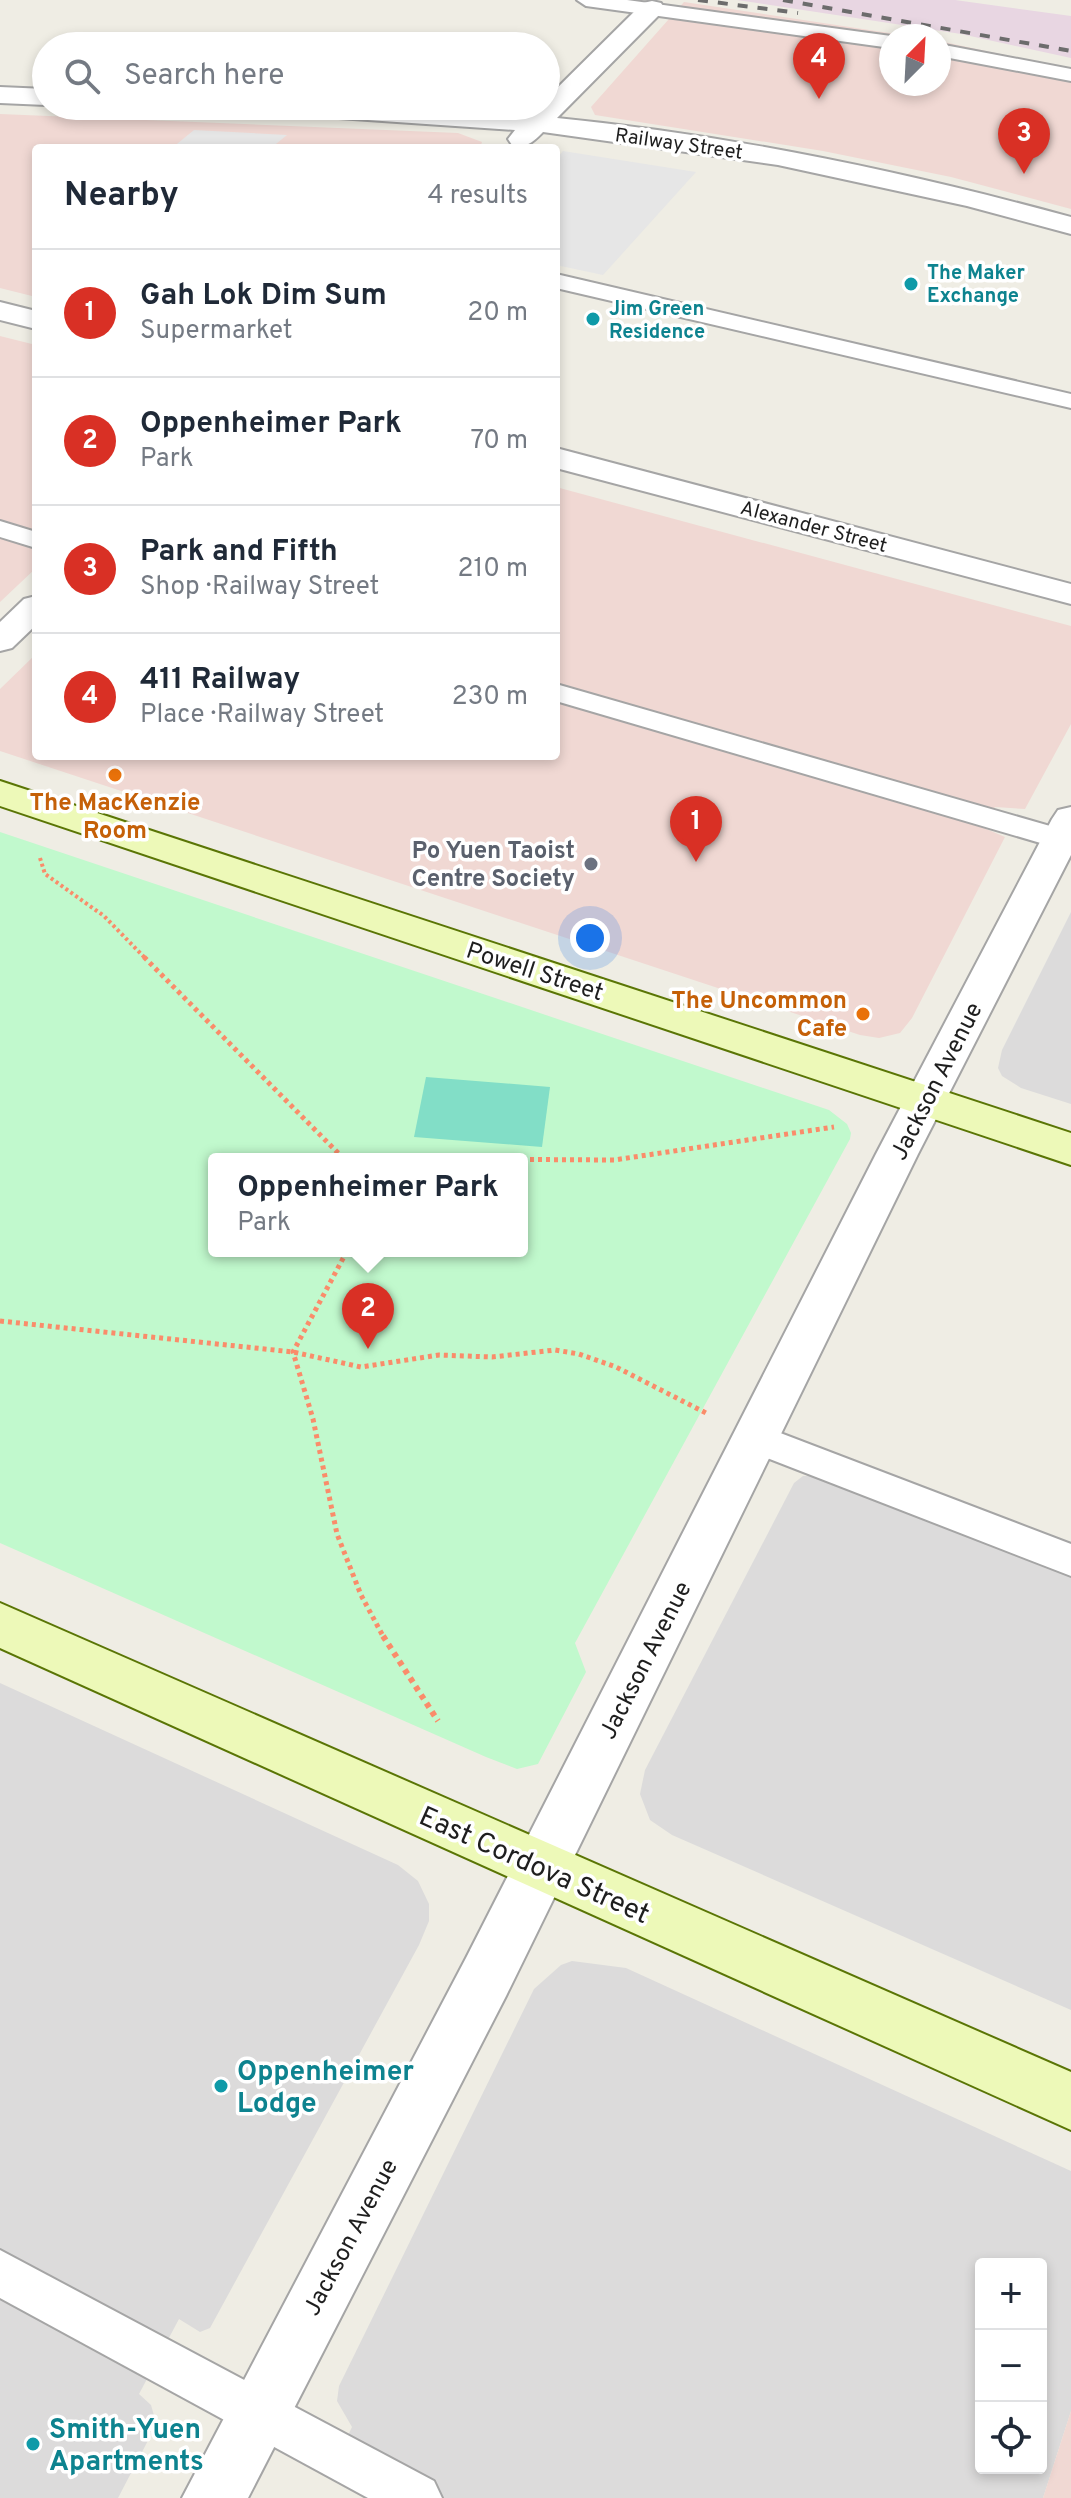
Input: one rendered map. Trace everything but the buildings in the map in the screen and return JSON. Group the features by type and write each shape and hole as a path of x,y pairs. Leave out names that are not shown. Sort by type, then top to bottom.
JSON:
{"main road":[{"name":"Powell Street","path":"0,793 1071,1149"},
{"name":"East Cordova Street","path":"0,1625 1071,2101"}],"street":[{"path":"560,102 652,8"},
{"path":"0,95 32,96"},
{"name":"Railway Street","path":"495,120 755,153 849,170 952,192 1071,226"},
{"path":"516,144 542,120"},
{"path":"0,311 32,319"},
{"name":"Alexander Street","path":"560,459 1071,594"},
{"path":"0,641 32,610"},
{"name":"Jackson Avenue","path":"214,2498 541,1867 926,1100 1068,834"}],"lane":[{"path":"586,0 879,40"},
{"path":"951,52 1071,75"},
{"path":"560,282 1071,401"},
{"path":"0,529 32,539"},
{"path":"560,693 1068,834"},
{"path":"757,1439 1071,1560"},
{"path":"0,2273 417,2498"}],"path":[{"path":"40,858 45,874 104,916 338,1153"},
{"path":"528,1159 614,1160 834,1127"},
{"path":"344,1257 293,1352 313,1419 337,1534 361,1595 386,1641 438,1721"},
{"path":"0,1321 293,1352 361,1367 439,1355 492,1357 555,1350 579,1354 658,1387 757,1439"}],"shaded area":[{"path":"737,0 955,0 1071,16 1071,58 951,32 951,24 895,24"},
{"path":"684,2 879,31 879,96 951,96 951,44 1071,69 1071,209 951,177 823,151 595,115 591,107"},
{"path":"0,114 32,115 32,120 145,120 458,133 482,142 32,144 32,296 0,288"},
{"path":"194,130 287,135 276,144 177,144"},
{"path":"563,151 696,172 603,275 560,266 560,154"},
{"path":"0,336 32,344 32,572 0,602"},
{"path":"560,488 1071,626 1071,724 1025,809 995,807 984,828 1005,837 912,1018 900,1033 879,1038 860,1035 0,751 0,689 32,658 32,760 560,760"},
{"path":"1071,912 1071,1104 1021,1088 1002,1076 998,1068 1002,1050"},
{"path":"803,1476 821,1476 1071,1560 1071,2010 672,1835 650,1820 640,1794 645,1770 794,1483"},
{"path":"0,1683 398,1865 418,1881 429,1904 429,1921 419,1945 210,2328 200,2332 179,2319 139,2394 151,2405 154,2429 118,2498 0,2498"},
{"path":"572,1961 626,1968 1071,2171 1071,2411 1043,2498 417,2498 338,2456 352,2427 337,2401 339,2386 534,1989 561,1965"},
{"path":"1071,2411 1071,2498 1043,2498"}],"green space":[{"path":"0,832 829,1110 847,1124 850,1139 575,1643 586,1672 538,1764 517,1769 0,1543"},
{"path":"426,1077 550,1087 542,1147 414,1137"}],"railway":[{"path":"698,0 798,13"},
{"path":"783,0 1071,51"}],"place":[{"name":"411 Railway","path":"819,99"},
{"name":"Park and Fifth","path":"1024,174"},
{"name":"The Maker Exchange","path":"911,284"},
{"name":"Jim Green Residence","path":"593,319"},
{"name":"The MacKenzie Room","path":"115,775"},
{"name":"Gah Lok Dim Sum","path":"696,862"},
{"name":"Po Yuen Taoist Centre Society","path":"591,864"},
{"name":"The Uncommon Cafe","path":"863,1014"},
{"name":"Oppenheimer Park","path":"368,1349"},
{"name":"Oppenheimer Lodge","path":"221,2086"},
{"name":"Smith-Yuen Apartments","path":"33,2444"}]}
